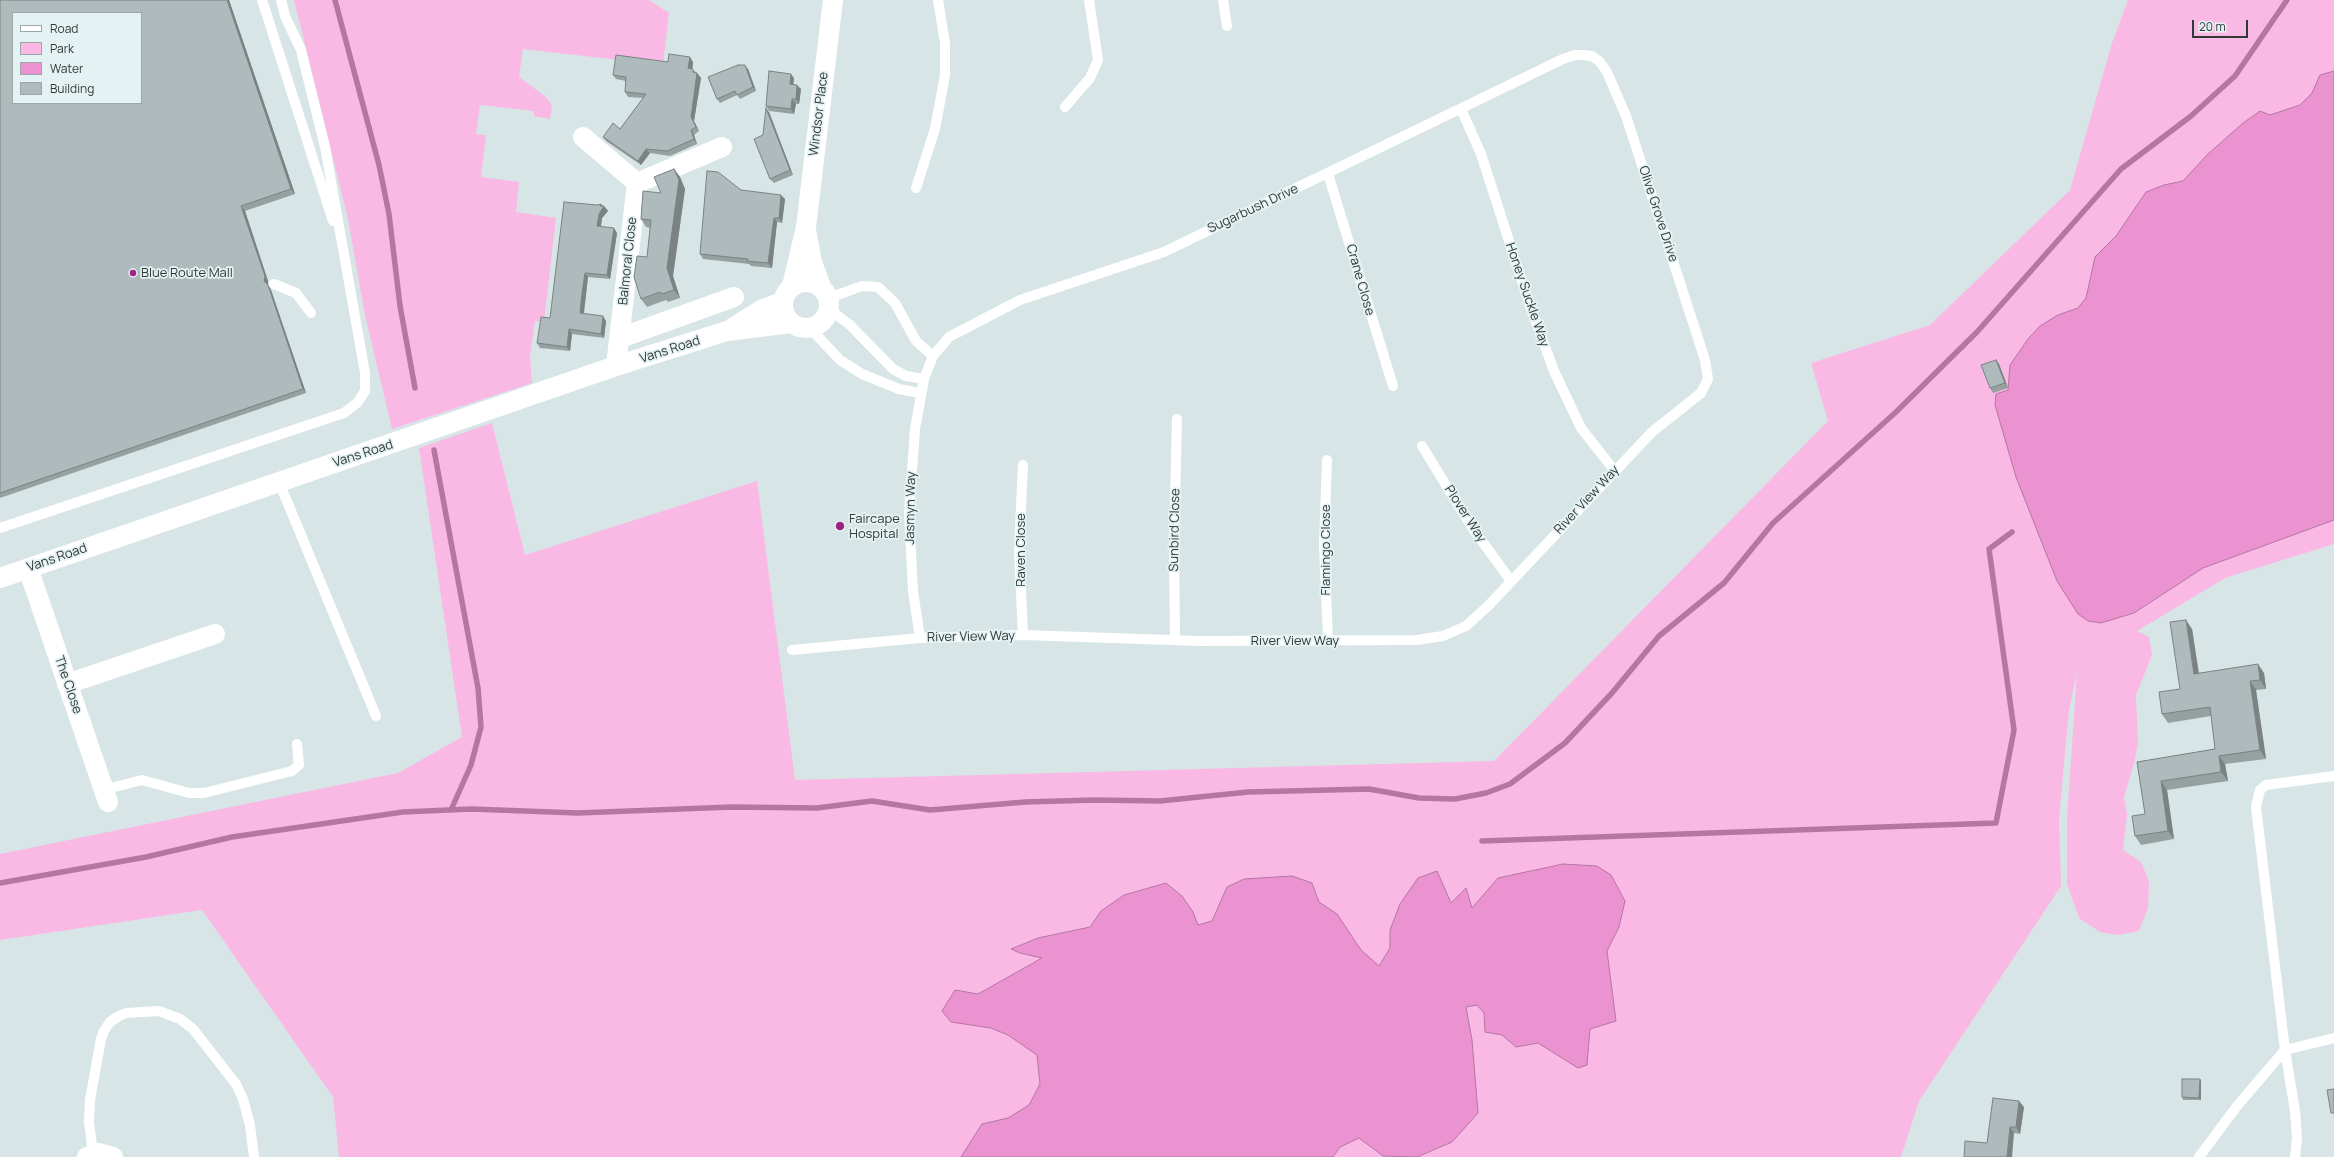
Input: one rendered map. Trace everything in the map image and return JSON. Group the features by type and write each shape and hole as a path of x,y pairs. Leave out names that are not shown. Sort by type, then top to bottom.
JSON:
{"street":[{"name":"Windsor Place","path":"787,294 806,227 833,0"},
{"path":"583,138 637,183 722,148"},
{"name":"Balmoral Close","path":"616,366 637,183"},
{"name":"Windsor Place","path":"806,227 812,262 826,298"},
{"path":"802,282 812,282 826,298 822,321 810,328 800,327 791,323 784,313 787,294 802,282"},
{"name":"Vans Road","path":"727,331 787,294"},
{"path":"620,338 734,297"},
{"name":"Vans Road","path":"0,578 616,366 727,331 791,323"},
{"name":"The Close","path":"28,568 106,796"},
{"path":"67,684 215,634"},
{"path":"90,1155 105,1153 113,1157"}],"lane":[{"path":"262,0 345,257"},
{"path":"0,528 344,413 358,402 365,391 365,373 323,140 301,50 285,16 281,0"},
{"path":"916,188 935,130 944,81 945,43 938,0"},
{"path":"1065,107 1090,78 1098,60 1089,0"},
{"path":"1223,0 1227,26"},
{"name":"Sugarbush Drive","path":"933,356 949,337 1020,300 1164,252 1575,55"},
{"name":"Olive Grove Drive","path":"1575,55 1592,56 1600,62 1607,72 1626,116 1708,370 1706,386 1701,393"},
{"name":"Honey Suckle Way","path":"1461,109 1481,154 1527,299 1554,371 1581,428 1614,470"},
{"name":"Crane Close","path":"1328,174 1392,386"},
{"path":"274,284 296,293 311,313"},
{"path":"924,379 906,376 893,369 826,298 862,286 878,287 895,304 916,341 933,356"},
{"path":"810,328 840,360 862,374 899,389 920,393"},
{"name":"Jasmyn Way","path":"920,638 912,576 909,513 915,429 920,393 933,356"},
{"name":"River View Way","path":"792,650 920,638 1023,635 1175,640 1417,640 1443,636 1466,626 1490,605 1614,470 1652,432 1701,393"},
{"name":"Sunbird Close","path":"1175,640 1174,543 1177,419"},
{"name":"Plover Way","path":"1422,446 1472,526 1511,581"},
{"name":"Flamingo Close","path":"1327,460 1324,544 1328,640"},
{"name":"Raven Close","path":"1023,465 1019,550 1023,635"},
{"path":"279,482 376,716"},
{"path":"106,796 142,780 189,793 204,793 297,769 300,762 297,744"},
{"path":"2295,1157 2297,1138 2295,1111 2285,1050 2256,823 2257,798 2260,790 2266,785 2334,776"},
{"path":"90,1155 90,1100 104,1031 110,1022 126,1013 159,1011 180,1019 192,1029 236,1084 243,1099 250,1125 254,1157"},
{"path":"2198,1157 2242,1100 2285,1050 2334,1038"}],"green space":[{"path":"294,0 649,0 669,13 663,65 523,49 519,77 546,97 552,105 550,119 534,116 534,111 480,105 476,134 486,135 481,177 519,182 516,212 556,218 544,321 535,321 530,357 532,383 392,429 365,315 348,219"},
{"path":"2128,0 2334,0 2334,544 2225,578 2137,631 2149,637 2152,655 2136,695 2138,741 2135,760 2124,797 2127,814 2123,850 2141,862 2149,881 2148,908 2139,931 2118,935 2100,932 2079,918 2067,884 2067,818 2077,672 2069,710 2059,818 2061,886 1919,1101 1901,1157 339,1157 333,1097 202,910 0,940 0,854 398,773 462,737 419,448 492,423 525,555 757,481 795,780 1494,761 1828,421 1811,363 1930,325 2070,190 2112,43"}],"water":[{"path":"2334,71 2334,520 2203,568 2134,613 2101,623 2088,621 2078,614 2057,581 2016,477 1995,405 1996,394 2008,390 2010,365 2028,339 2040,326 2058,315 2078,308 2086,298 2095,257 2116,236 2146,192 2164,185 2183,181 2207,155 2243,123 2260,111 2270,115 2300,105 2312,93 2320,75"},
{"path":"1563,864 1597,866 1611,875 1625,901 1619,927 1607,951 1616,1021 1590,1029 1587,1065 1578,1068 1538,1043 1516,1047 1502,1035 1485,1032 1484,1013 1477,1005 1466,1007 1472,1040 1478,1113 1452,1142 1417,1157 1383,1156 1359,1138 1340,1147 1333,1157 961,1157 982,1124 1008,1118 1029,1105 1040,1084 1037,1055 1008,1035 991,1028 951,1022 942,1011 955,990 978,994 1042,958 1020,953 1011,949 1038,938 1090,927 1101,911 1124,895 1166,883 1182,896 1193,912 1198,925 1212,921 1227,887 1244,879 1292,876 1312,883 1319,902 1337,914 1361,950 1379,966 1390,948 1390,930 1400,904 1418,878 1437,871 1451,903 1466,888 1472,908 1498,878"}],"building":[{"name":"Blue Route Mall","path":"0,0 227,0 291,189 241,206 265,276 264,281 268,285 303,389 0,493"},
{"path":"669,54 690,57 688,68 693,69 693,72 697,73 691,117 696,127 691,130 694,139 667,151 646,149 638,161 603,137 613,123 620,129 646,94 625,92 626,77 613,75 616,55 668,62"},
{"path":"738,65 745,65 753,87 737,95 735,91 717,99 708,77"},
{"path":"769,71 791,74 790,84 797,85 796,99 792,99 791,109 766,106"},
{"path":"766,108 790,170 770,179 754,139 763,135"},
{"path":"674,169 679,180 667,268 674,290 662,294 660,292 641,299 634,277 637,256 647,257 651,220 641,219 643,191 661,193 654,177"},
{"path":"707,171 718,172 741,190 781,195 779,218 774,218 768,263 747,261 748,259 700,254"},
{"path":"564,202 597,205 601,204 600,206 604,206 599,214 597,226 614,228 607,275 585,273 582,293 580,313 603,316 601,334 569,329 567,347 537,343 541,317 550,318"},
{"path":"1996,360 2005,383 1990,388 1981,365"},
{"path":"2186,620 2194,674 2258,664 2260,680 2250,681 2260,750 2219,756 2221,772 2161,781 2168,831 2135,836 2132,816 2145,814 2137,762 2215,749 2210,707 2162,714 2159,692 2180,689 2170,622"},
{"path":"2182,1079 2200,1079 2199,1098 2182,1097"},
{"path":"2334,1089 2334,1113 2331,1113 2327,1090"},
{"path":"1993,1098 2019,1101 2016,1127 2010,1127 2007,1157 1964,1157 1965,1141 1987,1143"}],"waterway":[{"path":"335,0 379,165 389,214 400,306 415,388"},
{"path":"0,883 146,857 232,837 403,812 471,809 578,813 732,807 817,808 872,801 930,810 1025,802 1095,800 1160,801 1248,792 1369,789 1419,798 1455,799 1486,793 1510,784 1565,743 1612,693 1659,636 1724,583 1773,523 1896,412 1977,332 2121,169 2191,116 2235,76 2287,0"},
{"path":"434,450 478,688 481,727 471,765 451,810"},
{"path":"1482,841 1996,823 2014,730 1989,549 2012,532"}],"place":[{"name":"Blue Route Mall","path":"133,273"},
{"name":"Faircape Hospital","path":"840,526"}]}
